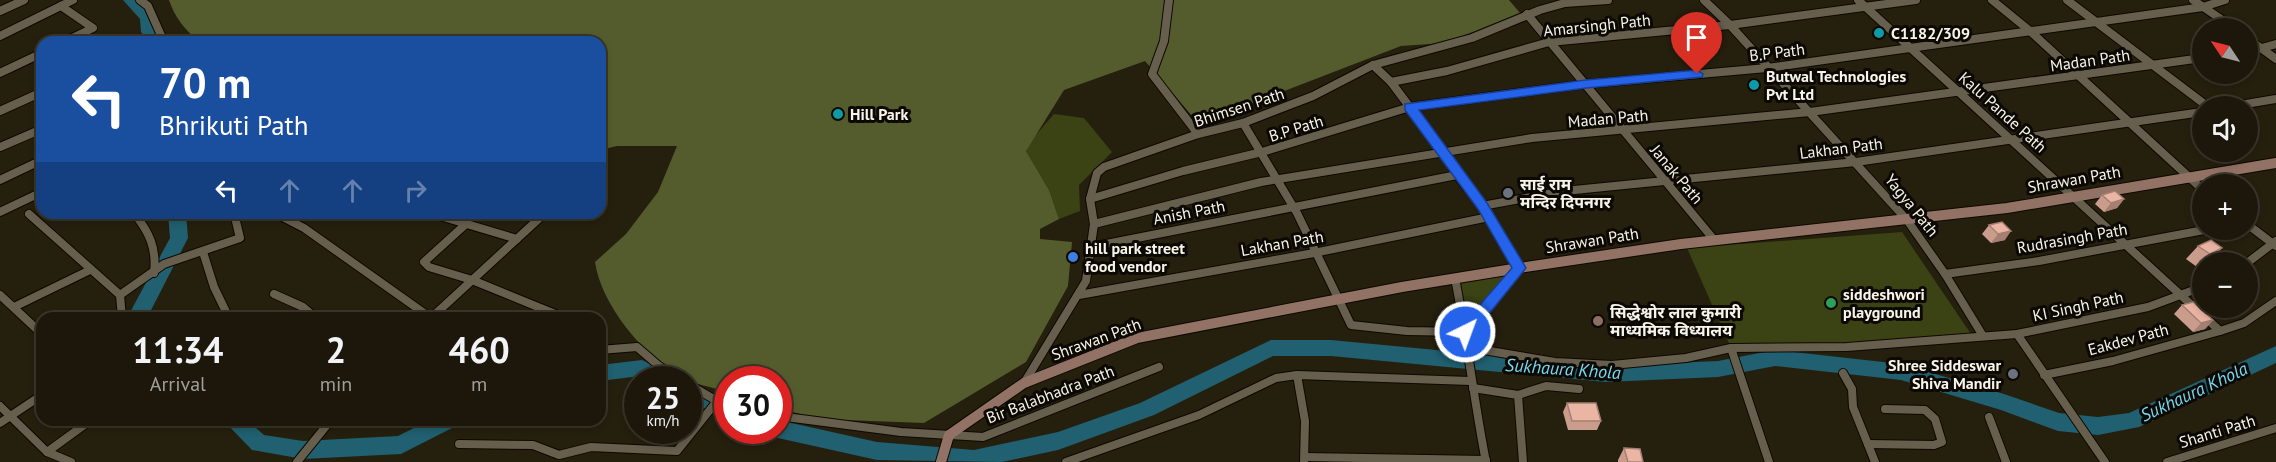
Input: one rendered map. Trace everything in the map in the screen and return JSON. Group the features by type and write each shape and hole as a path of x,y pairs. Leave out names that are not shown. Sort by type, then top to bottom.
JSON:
{"street":[{"path":"0,11 24,0"},
{"path":"0,36 73,0"},
{"path":"140,0 148,6 161,36"},
{"path":"1169,0 1164,41 1152,74 1198,134"},
{"name":"Bhimsen Path","path":"1023,383 1086,281 1094,224 1090,199 1097,173 1104,167 1198,134 1243,123 1312,96 1373,65 1472,38 1527,14 1565,3 1608,0"},
{"name":"Yagya Path","path":"1704,0 1730,25 1908,220 1983,336"},
{"name":"Kalu Pande Path","path":"1858,0 2181,295"},
{"name":"Amarsingh Path","path":"1391,82 1448,71 1550,42 1730,25 1916,0"},
{"path":"1992,0 2030,31 2192,180"},
{"path":"2067,0 2194,96"},
{"path":"2193,0 2219,18"},
{"name":"B.P Path","path":"1090,199 1197,167 1262,152 1410,107 1586,84 1767,68 2095,20 2202,7 2225,0"},
{"path":"61,6 93,28 76,36"},
{"name":"Janak Path","path":"1527,14 1714,241"},
{"path":"2258,50 2276,44"},
{"path":"2258,47 2276,59"},
{"path":"0,73 36,56"},
{"name":"Madan Path","path":"1094,224 1276,180 1532,138 1810,112 1960,94 2076,74 2192,59"},
{"path":"1373,65 1391,82 1444,153 1458,176 1482,206 1519,268 1465,332"},
{"path":"0,111 36,95"},
{"path":"2258,102 2276,99"},
{"name":"Lakhan Path","path":"1482,206 1564,191 1856,162 2192,113"},
{"path":"1243,123 1293,207 1340,301 1344,317 1351,326 1407,331 1465,332"},
{"path":"0,147 36,132"},
{"path":"0,180 36,163"},
{"name":"Shrawan Path","path":"947,440 972,417 1023,383 1137,338 1519,268 1714,241 2007,208 2072,195 2276,163"},
{"name":"Anish Path","path":"1091,248 1458,176"},
{"path":"0,212 36,195"},
{"path":"29,214 120,294 122,312"},
{"name":"Lakhan Path","path":"1079,295 1314,253 1489,217"},
{"path":"138,219 154,242 156,249 154,273"},
{"path":"120,294 154,273 164,264 240,238 237,219"},
{"path":"287,219 304,228 423,312"},
{"path":"452,219 517,239"},
{"path":"437,312 538,219"},
{"path":"467,223 424,262 429,267 472,280 550,312"},
{"name":"Rudrasingh Path","path":"1945,274 2039,261 2192,232"},
{"path":"2258,232 2275,244 2258,255"},
{"path":"202,252 214,288 226,312"},
{"path":"14,307 90,270"},
{"path":"1297,375 1305,421 1304,459 1486,461 1455,278"},
{"name":"KI Singh Path","path":"2105,462 2018,334 2148,307 2192,291"},
{"path":"274,294 309,312"},
{"path":"0,295 14,307 24,321 36,330"},
{"path":"2181,295 2220,331"},
{"name":"Eakdev Path","path":"2044,375 2113,361 2220,331 2244,323 2276,301"},
{"path":"1466,347 1555,362 1612,365 1733,353 2018,334"},
{"path":"606,348 637,346 659,366"},
{"path":"1733,353 1769,462"},
{"name":"Bir Balabhadra Path","path":"792,418 947,440 983,436 1159,367"},
{"path":"1843,373 1852,389 1853,407 1875,462"},
{"path":"1066,462 1199,415 1276,378 1297,375 1471,381 1518,395 1546,386 1579,389"},
{"path":"1518,395 1523,462"},
{"path":"0,423 36,399"},
{"path":"0,406 47,452 72,462"},
{"path":"1868,444 1934,445 1942,442 1935,419 1925,410 1885,409"},
{"path":"459,444 533,445 559,455 591,447 612,450 626,447 677,451 714,412"},
{"path":"1989,417 2006,462"},
{"path":"47,452 83,426"},
{"path":"297,462 303,450 314,443 327,426"},
{"name":"Shanti Path","path":"2167,462 2276,428"},
{"path":"941,462 947,440"}],"green space":[{"path":"169,0 1509,0 1520,13 1445,43 1401,46 1199,124 1145,61 1064,90 1026,151 1049,190 1059,219 1040,229 1040,239 1072,242 1068,286 1026,362 924,423 817,419 792,412 792,366 714,366 714,388 702,385 702,366 664,366 625,326 605,294 595,262 626,234 658,192 677,146 617,146 606,149 606,36 193,36 181,23"},
{"path":"1054,114 1084,118 1112,152 1079,185 1080,211 1059,219 1049,190 1026,151 1029,143"},
{"name":"siddeshwori playground","path":"1902,232 1971,334 1927,339 1731,348 1687,248"},
{"path":"1519,268 1466,335 1455,278"}],"building":[{"path":"2115,191 2124,199 2111,203 2102,195"},
{"path":"2002,222 2011,231 1998,234 1989,225"},
{"path":"2211,240 2222,248 2214,252 2207,252 2198,246"},
{"path":"2192,302 2192,314 2182,305"},
{"path":"2196,318 2213,320 2201,323"},
{"path":"1567,403 1596,403 1601,421 1572,421"},
{"path":"1624,448 1640,449 1643,462 1628,462"}],"waterway":[{"name":"Sukhaura Khola","path":"130,0 147,18 152,36"},
{"name":"Sukhaura Khola","path":"140,312 179,238 177,219"},
{"name":"Sukhaura Khola","path":"792,432 877,451 974,459 1058,441 1147,409 1271,348 1331,348 1606,374 1718,369 1775,358 1901,372 2004,402 2058,422 2098,426 2132,421 2276,354"},
{"name":"Sukhaura Khola","path":"606,372 624,370"},
{"name":"Sukhaura Khola","path":"702,399 714,404"},
{"name":"Sukhaura Khola","path":"240,426 259,444 288,446 303,450 401,445 437,426"}],"place":[{"name":"C1182/309","path":"1879,33"},
{"name":"Butwal Technologies Pvt Ltd","path":"1754,85"},
{"name":"Hill Park","path":"838,114"},
{"name":"साई राम मन्दिर दिपनगर","path":"1508,193"},
{"name":"hill park street food vendor","path":"1073,257"},
{"name":"siddeshwori playground","path":"1831,303"},
{"name":"सिद्धेश्वोर लाल कुमारी माध्यमिक विध्यालय","path":"1598,321"},
{"name":"Shree Siddeswar Shiva Mandir","path":"2013,374"}],"route":[{"path":"1465,332 1519,268 1482,206 1410,107 1586,84 1697,74"}]}
